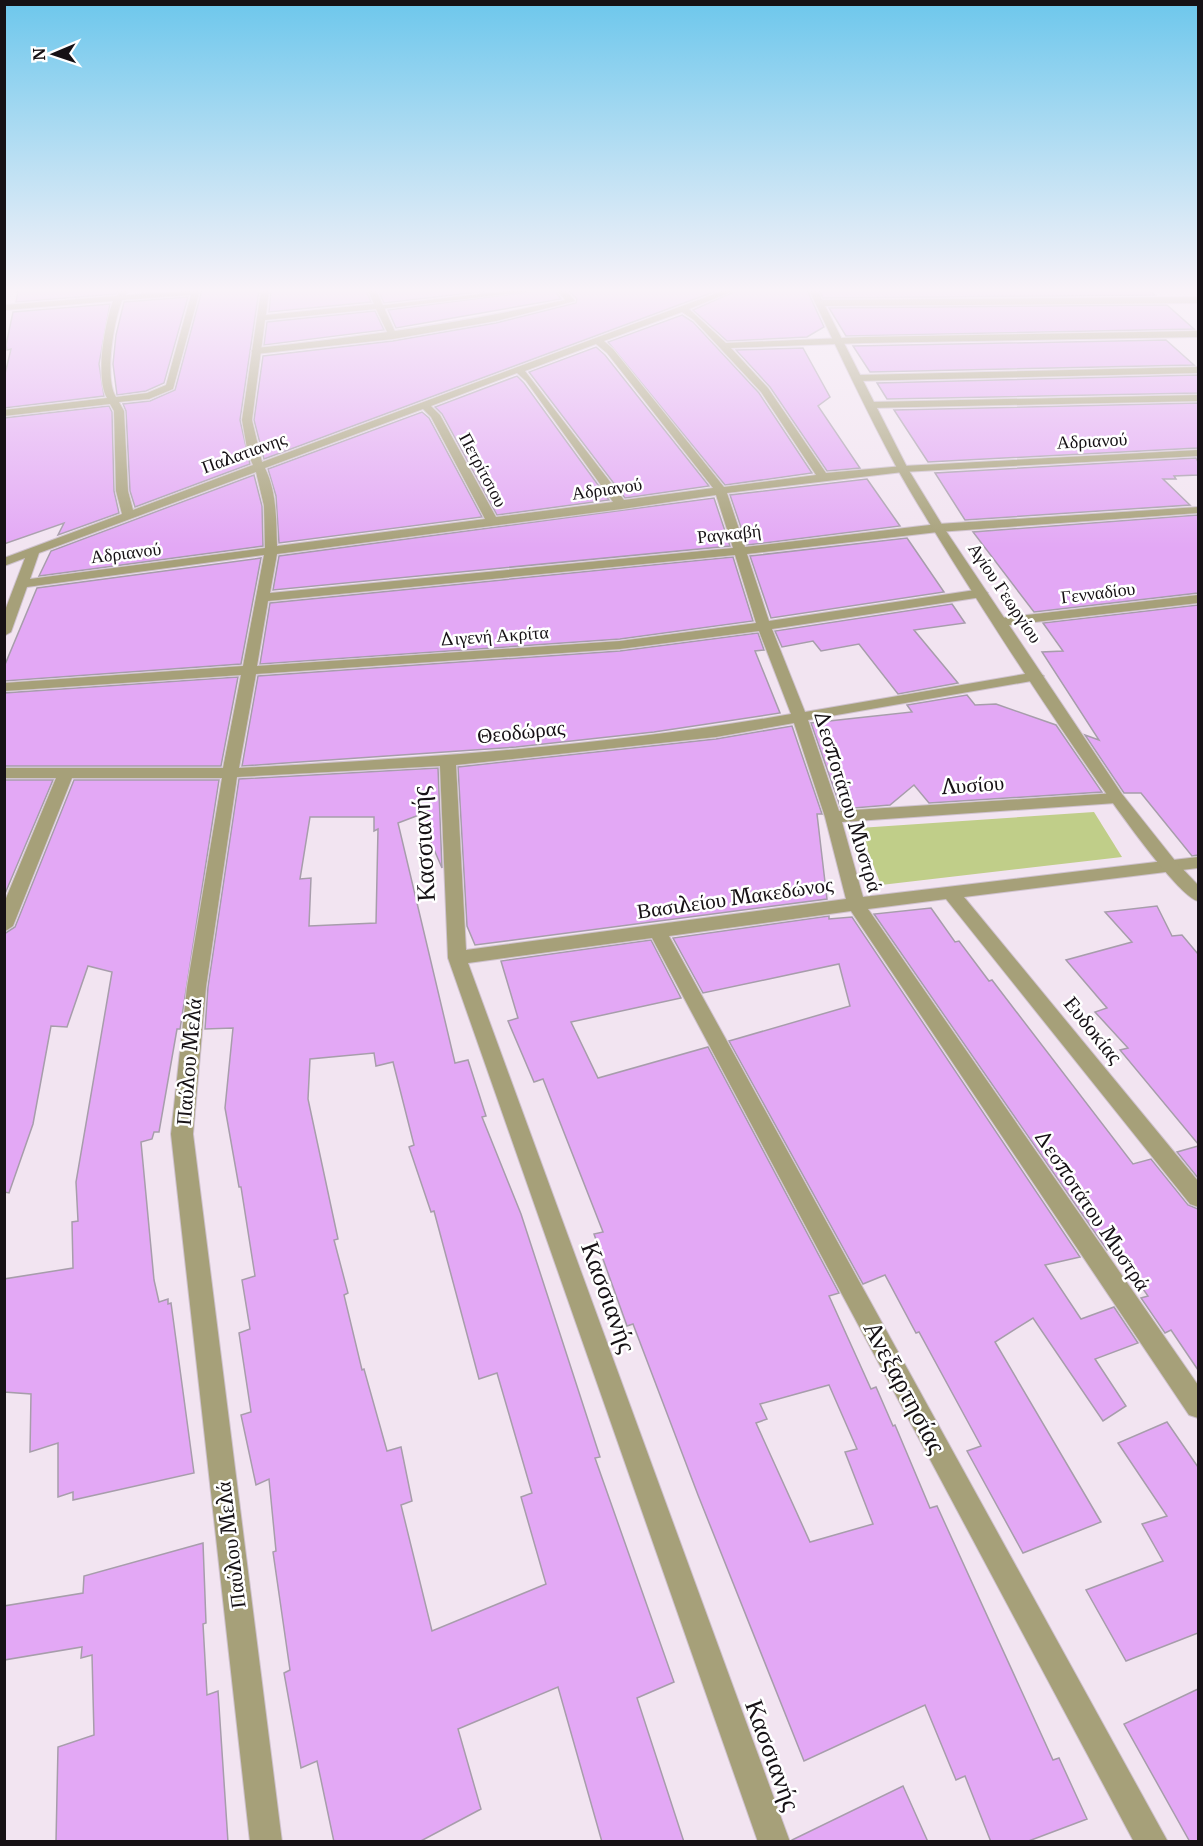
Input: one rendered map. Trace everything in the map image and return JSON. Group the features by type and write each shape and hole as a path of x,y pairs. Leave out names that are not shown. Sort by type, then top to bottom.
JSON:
{"street":[{"path":"108,376 108,392 119,411 123,491 128,514"},
{"path":"4,413 149,396 170,387 173,376"},
{"name":"Παύλου Μελά","path":"253,376 247,420 257,466 266,482 270,506 271,552 208,892 188,1041 182,1134 266,1842"},
{"name":"Παλατιανης","path":"4,562 499,376"},
{"path":"526,376 622,506"},
{"name":"Δεσποτάτου Μυστρά","path":"630,376 721,491 764,626 800,718 833,817 856,904 1198,1406"},
{"path":"752,376 765,390 823,477"},
{"path":"857,378 932,376"},
{"name":"Αγίου Γεωργίου","path":"857,378 903,469 938,528 1116,798 1170,866 1198,895"},
{"path":"871,405 1198,398"},
{"name":"Πετρίτσιου","path":"423,404 435,415 493,523"},
{"name":"Αδριανού","path":"23,584 622,506 823,477 903,469 1198,453"},
{"name":"Ραγκαβή","path":"263,598 740,551 938,528 1198,510"},
{"path":"4,632 34,551"},
{"name":"Διγενή Ακρίτα","path":"4,687 620,645 982,593"},
{"name":"Γενναδίου","path":"1001,622 1198,599"},
{"name":"Θεοδώρας","path":"4,773 229,773 448,761 716,732 1037,676"},
{"name":"Κασσιανής","path":"448,761 457,958 774,1842"},
{"path":"4,926 66,773"},
{"name":"Λυσίου","path":"833,817 1116,798"},
{"name":"Βασιλείου Μακεδώνος","path":"457,958 856,904 1198,862"},
{"name":"Ευδοκίας","path":"951,893 1198,1197"},
{"name":"Ανεξαρτησίας","path":"658,932 1152,1842"}],"green space":[{"path":"1094,812 1122,857 881,885 859,828"}],"building":[{"path":"4,376 101,376 104,396 4,408"},
{"path":"115,376 166,376 164,383 146,391 117,395"},
{"path":"179,376 246,376 240,420 250,464 135,507 130,491 126,411 123,404 150,401 175,390"},
{"path":"260,376 487,376 264,459 254,420"},
{"path":"517,376 609,500 497,515 442,414 435,407"},
{"path":"532,376 622,376 709,486 625,498"},
{"path":"636,376 743,376 759,393 812,473 725,485"},
{"path":"760,376 819,376 830,397 818,406 860,468 827,471 770,387"},
{"path":"1198,376 1198,393 887,399 877,383"},
{"path":"1198,403 1198,448 928,462 894,410"},
{"path":"109,406 112,412 114,491 119,513 58,535 64,523 4,544 4,418"},
{"path":"422,412 429,418 482,517 279,543 276,496 268,469"},
{"path":"1196,458 1198,475 1163,479 1190,505 965,520 935,473"},
{"path":"254,475 262,506 263,546 39,576 51,551"},
{"path":"867,479 900,526 747,545 730,495"},
{"path":"714,498 730,546 273,590 279,556"},
{"path":"1198,515 1198,593 1034,612 973,532"},
{"path":"907,538 944,592 771,618 750,556"},
{"path":"733,557 753,621 620,639 260,664 270,603"},
{"path":"261,558 241,664 4,681 4,667 37,588"},
{"path":"952,604 965,623 914,630 958,683 898,694 859,644 821,651 813,641 782,647 775,631"},
{"path":"1198,605 1198,855 1192,856 1141,793 1124,793 1085,735 1099,740 1042,652 1063,651 1043,623"},
{"path":"758,633 764,650 755,651 780,713 654,732 516,747 242,766 258,676 620,651"},
{"path":"238,677 221,766 4,766 4,693"},
{"path":"967,695 975,705 996,704 1056,725 1102,792 929,803 914,785 890,805 841,809 811,723 912,712 907,705"},
{"path":"792,726 822,814 817,814 827,899 475,945 467,926 458,767 716,739"},
{"path":"438,768 442,868 419,815 398,823 455,1063 468,1060 486,1116 482,1117 521,1214 600,1457 595,1458 674,1682 637,1698 684,1842 602,1842 558,1687 458,1729 481,1809 419,1842 334,1842 317,1761 301,1768 284,1673 290,1670 273,1552 276,1551 269,1479 256,1485 241,1415 251,1412 239,1333 250,1329 242,1280 255,1276 241,1187 239,1187 225,1108 233,1028 205,1029 208,987 239,779","holes":["310,817 374,817 374,831 378,829 376,923 309,926 311,878 300,879","374,1053 376,1066 393,1062 414,1145 409,1147 431,1212 434,1211 479,1379 497,1373 532,1493 521,1497 546,1584 432,1631 401,1505 412,1501 401,1447 387,1451 364,1369 362,1370 344,1295 348,1293 334,1240 338,1239 308,1099 310,1059"]},
{"path":"4,780 53,780 4,896"},
{"path":"74,780 219,780 180,1029 177,1029 159,1132 154,1132 152,1139 141,1142 154,1280 159,1302 168,1299 168,1304 171,1303 194,1473 73,1500 73,1492 58,1497 58,1443 30,1452 31,1394 4,1392 4,1279 73,1268 72,1222 78,1221 76,1182 112,972 88,966 67,1027 51,1026 33,1124 9,1193 4,1192 4,934 15,927"},
{"path":"1157,906 1172,936 1182,935 1198,954 1198,1144 1120,1050 1128,1048 1095,1012 1107,1008 1066,960 1132,942 1105,912"},
{"path":"931,908 955,942 959,941 989,981 992,980 1133,1164 1151,1159 1188,1205 1198,1209 1198,1370 1171,1330 1165,1333 1141,1298 1148,1296 1115,1249 1107,1250 874,914"},
{"path":"829,916 829,919 852,917 1080,1257 1045,1265 1081,1319 1114,1307 1138,1343 1095,1359 1126,1406 1103,1421 1033,1318 995,1342 1101,1522 1023,1553 967,1451 981,1446 919,1332 916,1333 885,1275 863,1284 729,1041 850,1006 839,964 703,993 673,938"},
{"path":"651,940 681,998 571,1022 598,1078 708,1047 839,1293 829,1296 871,1389 876,1387 893,1426 895,1425 930,1508 937,1506 1053,1760 1059,1758 1087,1819 1026,1842 991,1842 965,1776 956,1780 925,1705 804,1761 633,1324 627,1326 594,1234 603,1232 543,1079 534,1082 508,1021 518,1018 501,961","holes":["829,1385 857,1449 845,1452 873,1524 810,1542 756,1423 767,1419 760,1404"]},
{"path":"1198,1146 1198,1178 1177,1152"},
{"path":"1167,1422 1198,1467 1198,1633 1126,1661 1086,1590 1163,1561 1142,1524 1167,1516 1118,1443"},
{"path":"203,1543 206,1623 203,1624 207,1695 218,1691 228,1842 56,1842 58,1747 94,1735 92,1655 81,1658 82,1647 4,1660 4,1606 83,1593 84,1576"},
{"path":"1198,1689 1198,1842 1190,1842 1124,1724"},
{"path":"903,1786 928,1842 792,1842 792,1840"}]}
